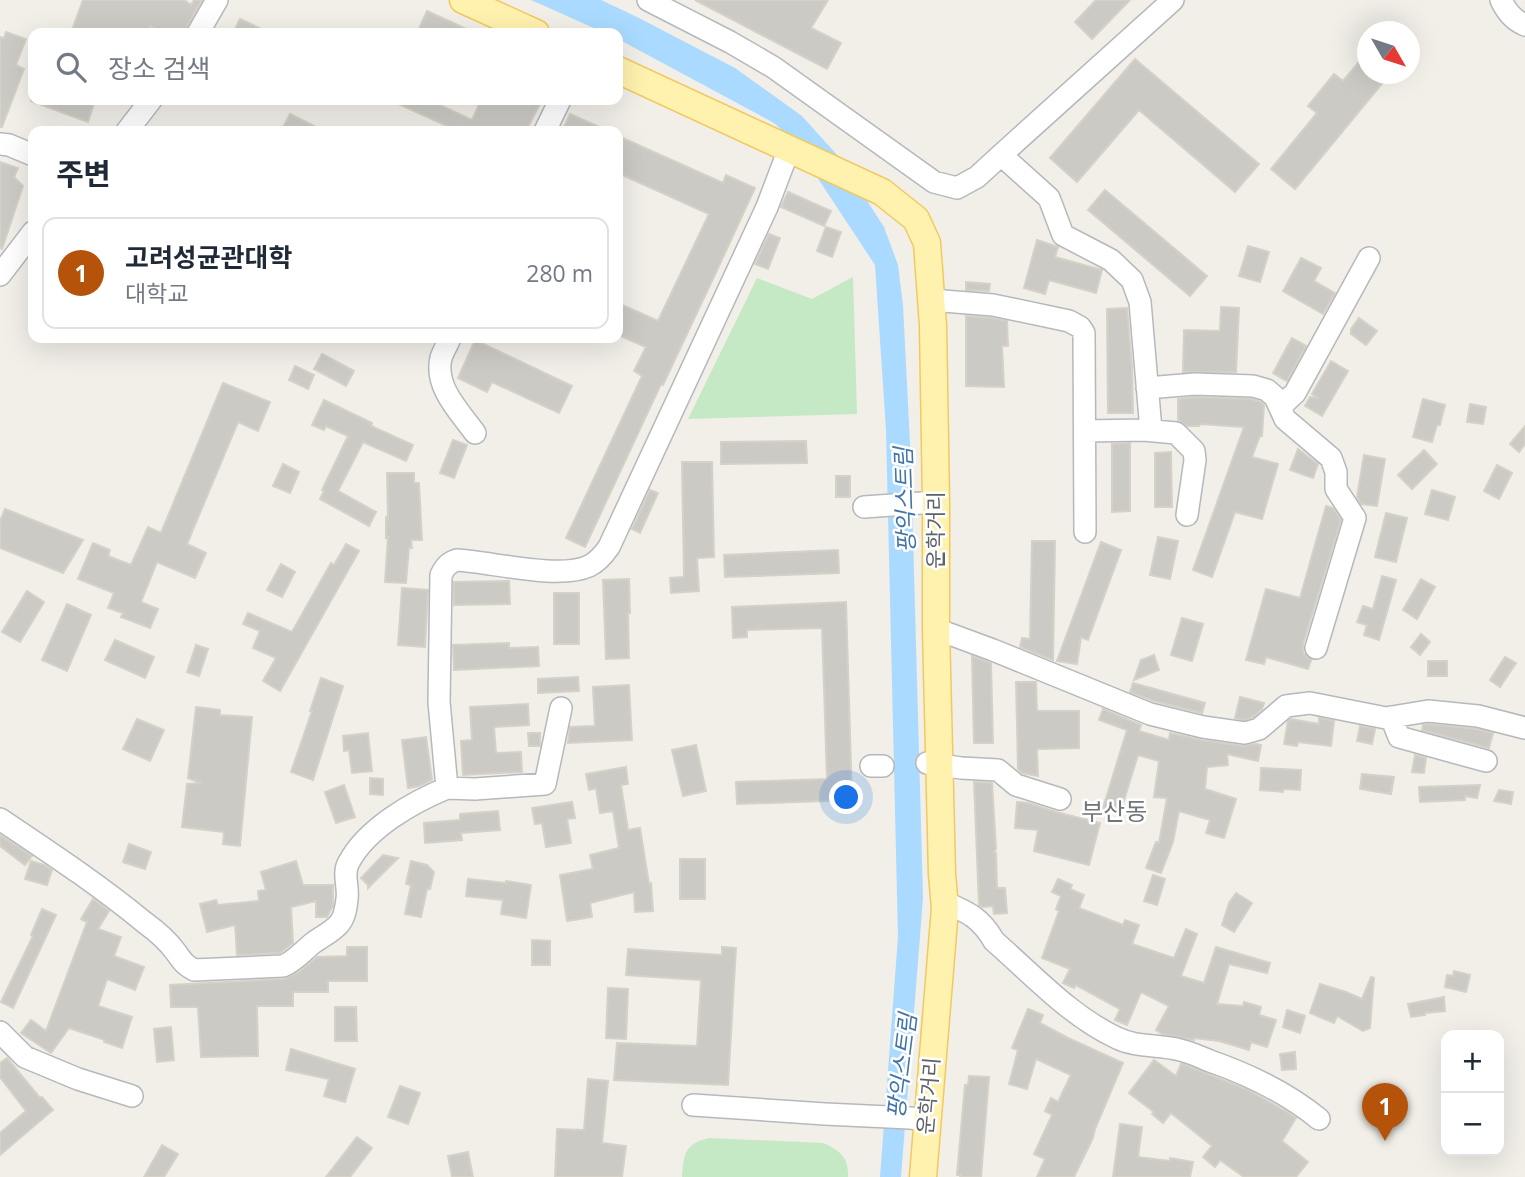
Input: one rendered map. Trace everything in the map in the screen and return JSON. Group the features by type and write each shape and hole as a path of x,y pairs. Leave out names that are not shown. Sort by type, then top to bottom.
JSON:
{"main road":[{"path":"463,0 525,28"},
{"name":"운학거리","path":"623,73 882,192 916,219 927,243 931,300 928,503 936,629 933,764 944,902 942,953 918,1119 923,1177"}],"street":[{"path":"201,28 217,0"},
{"path":"648,0 773,67 934,182 957,188 976,177 1174,0"},
{"path":"1501,0 1506,11 1525,25"},
{"path":"131,126 147,105"},
{"path":"547,126 558,105"},
{"path":"0,144 28,153"},
{"path":"447,788 439,702 441,575 450,562 457,560 545,571 569,571 589,566 605,552 793,151"},
{"path":"1001,155 1049,198 1063,235 1111,260 1132,280 1140,302 1151,430"},
{"path":"0,275 28,239"},
{"path":"1280,407 1295,393 1369,258"},
{"path":"931,300 993,305 1069,321 1080,327 1084,333 1085,532"},
{"path":"448,343 441,358 440,376 445,390 475,433"},
{"path":"1147,388 1195,384 1253,386 1267,390 1275,397 1285,419 1331,458 1336,472 1336,489 1355,518 1316,648"},
{"path":"1085,431 1151,430 1176,433 1194,451 1195,460 1186,515"},
{"path":"871,507 928,503"},
{"path":"936,629 1150,714 1203,727 1245,733 1259,729 1286,706 1310,703 1386,718 1428,711 1478,716 1525,728"},
{"path":"0,819 119,901 151,927 185,965 194,970 283,966 291,963 338,925 345,915 348,895 345,880 347,864 359,847 384,823 420,799 447,788 475,789 545,784 561,708"},
{"path":"1391,717 1399,737 1486,761"},
{"path":"933,764 998,770 1016,785 1060,799"},
{"path":"944,902 967,911 987,928 994,942 1075,1013 1119,1040 1144,1046 1179,1049 1258,1079 1300,1103 1319,1119"},
{"path":"0,1032 25,1057 78,1079 132,1096"},
{"path":"693,1105 918,1119"}],"green space":[{"path":"853,277 857,414 688,419 757,278 812,299"},
{"path":"709,1138 823,1143 845,1160 848,1177 682,1177 687,1151 695,1143"}],"water":[{"name":"팡익스트림","path":"531,0 601,0 735,68 802,116 838,156 884,227 898,265 903,305 911,463 923,898 901,1177 880,1177 898,937 886,430 875,265 815,174 786,134 774,123 623,42 623,28 594,28"}],"building":[{"path":"83,0 184,0 191,5 194,0 202,0 186,28 73,28"},
{"path":"695,0 828,0 811,28 841,43 827,69"},
{"path":"1096,0 1130,0 1092,39 1075,22"},
{"path":"427,11 464,28 419,28"},
{"path":"240,19 259,28 236,28"},
{"path":"6,32 26,39 16,65 24,69 0,127 0,37 4,38"},
{"path":"1135,59 1259,164 1235,192 1139,110 1077,182 1050,158"},
{"path":"1357,64 1357,84 1382,84 1295,189 1271,169 1317,113 1308,106 1334,74 1343,81"},
{"path":"42,105 93,105 88,122"},
{"path":"401,105 440,105 472,120 479,105 539,105 529,126 447,126"},
{"path":"290,114 314,126 284,126"},
{"path":"570,114 597,126 564,126"},
{"path":"623,138 723,183 726,175 755,188 585,547 566,538 642,376 634,371 646,347 623,337 623,305 658,321 709,214 623,175"},
{"path":"0,162 18,168 14,177 23,186 2,249 0,248"},
{"path":"1105,190 1207,276 1190,296 1088,210"},
{"path":"788,192 831,211 824,226 781,207"},
{"path":"826,227 841,232 832,257 817,251"},
{"path":"769,234 780,238 768,269 755,264"},
{"path":"1037,240 1058,247 1055,257 1102,270 1096,293 1049,280 1045,294 1024,288"},
{"path":"1248,246 1269,252 1260,282 1239,276"},
{"path":"1301,258 1321,268 1314,281 1335,293 1323,314 1283,291"},
{"path":"966,282 990,284 989,291 966,290"},
{"path":"1221,307 1239,308 1236,372 1183,372 1184,330 1220,331"},
{"path":"1127,308 1133,413 1108,413 1107,309"},
{"path":"966,316 1007,321 1008,346 1002,346 1004,387 966,386"},
{"path":"1359,318 1377,331 1366,345 1351,334 1351,329"},
{"path":"1292,338 1306,346 1287,381 1273,373"},
{"path":"474,343 481,343 572,386 559,413 492,382 487,392 458,378"},
{"path":"322,354 354,371 346,386 314,369"},
{"path":"1331,361 1348,371 1322,416 1305,406 1310,397 1318,398 1312,394"},
{"path":"295,366 314,375 308,389 289,380"},
{"path":"223,383 270,402 258,431 238,422 187,544 206,553 195,578 157,562 141,602 158,609 150,628 121,617 123,613 108,608 114,593 78,579 93,543 110,550 108,556 131,565 148,527 161,533"},
{"path":"1178,399 1251,399 1261,402 1264,405 1262,436 1252,457 1278,464 1262,519 1235,512 1212,577 1193,570 1244,427 1200,424 1187,426 1178,420"},
{"path":"1423,399 1445,405 1432,442 1413,437"},
{"path":"324,400 413,445 406,461 363,442 338,491 376,512 369,526 320,499 348,436 326,426 324,430 312,425"},
{"path":"1470,404 1486,407 1483,424 1467,422"},
{"path":"1525,426 1525,444 1519,452 1510,444"},
{"path":"453,440 467,445 454,478 440,473"},
{"path":"806,441 807,463 721,464 721,442"},
{"path":"1130,443 1130,511 1112,512 1112,444"},
{"path":"1298,449 1318,464 1313,478 1290,470"},
{"path":"1424,450 1437,464 1412,489 1398,475"},
{"path":"1171,452 1172,507 1155,507 1155,453"},
{"path":"1364,455 1385,459 1377,506 1361,504 1357,497"},
{"path":"682,462 712,462 714,557 697,558 699,591 671,593 670,578 684,577"},
{"path":"283,464 299,472 290,493 273,486"},
{"path":"1497,465 1512,473 1499,499 1484,491"},
{"path":"387,473 414,473 414,483 419,483 422,540 411,540 406,583 385,582 388,537 386,538"},
{"path":"836,476 850,476 850,497 836,497"},
{"path":"650,490 658,493 640,533 632,529"},
{"path":"1432,490 1455,497 1448,520 1425,514"},
{"path":"1326,506 1333,508 1341,520 1303,644 1303,652 1311,660 1308,669 1266,657 1264,664 1246,660 1266,589 1300,598"},
{"path":"5,509 83,540 63,573 0,548 0,521"},
{"path":"1386,513 1407,518 1396,562 1375,557"},
{"path":"1158,537 1178,541 1170,579 1150,575"},
{"path":"1032,541 1055,541 1053,660 1020,647 1022,638 1030,639"},
{"path":"1101,542 1121,550 1088,640 1081,637 1077,664 1057,661"},
{"path":"346,544 359,551 280,691 263,681 276,658 253,648 260,631 243,624 248,613 292,632 331,563 334,565"},
{"path":"838,550 839,573 725,577 724,555"},
{"path":"281,564 295,572 282,597 267,590"},
{"path":"1382,576 1396,580 1379,640 1364,635 1367,625 1357,622 1363,606 1373,609"},
{"path":"629,579 629,658 606,659 603,580"},
{"path":"1421,579 1435,587 1417,619 1403,610"},
{"path":"509,581 510,604 454,605 454,582"},
{"path":"402,588 428,590 425,647 398,645"},
{"path":"27,591 44,602 20,642 2,632"},
{"path":"554,593 579,593 579,644 554,644"},
{"path":"846,602 852,800 737,804 736,782 827,779 822,628 747,630 747,637 733,638 732,607"},
{"path":"67,604 91,615 67,671 42,660"},
{"path":"1182,618 1203,624 1192,661 1171,655"},
{"path":"1421,634 1430,642 1420,655 1411,647"},
{"path":"115,640 154,657 145,678 105,660"},
{"path":"509,643 509,648 538,647 539,666 454,670 453,645"},
{"path":"196,645 208,649 199,676 187,672"},
{"path":"1154,655 1159,670 1134,680 1141,660"},
{"path":"972,656 991,663 993,743 974,743"},
{"path":"1505,657 1516,663 1500,687 1490,680"},
{"path":"1428,661 1447,661 1447,676 1428,676"},
{"path":"578,677 579,691 538,693 538,679"},
{"path":"321,678 343,686 313,780 291,772"},
{"path":"1016,682 1036,682 1037,711 1079,711 1079,748 1037,749 1038,776 1022,773 1018,769"},
{"path":"1133,683 1205,703 1202,713 1130,692"},
{"path":"629,685 632,740 568,743 570,727 595,726 593,687"},
{"path":"1240,697 1264,703 1262,709 1253,717 1244,720 1235,718"},
{"path":"528,704 529,725 494,727 496,753 521,752 522,772 463,775 461,741 472,740 470,707"},
{"path":"196,707 220,710 220,715 252,717 240,846 223,844 224,832 182,827 187,784 201,783 188,778"},
{"path":"1103,709 1141,725 1139,731 1169,740 1170,733 1243,746 1261,745 1258,761 1227,754 1228,765 1207,767 1205,789 1236,799 1224,838 1206,833 1210,820 1179,811 1173,842 1161,873 1146,868 1156,842 1159,843 1167,798 1154,797 1159,761 1138,755 1120,813 1103,808 1127,730 1099,720"},
{"path":"1319,718 1334,721 1331,746 1298,742 1297,746 1284,744 1288,721 1291,719 1319,724"},
{"path":"137,719 164,730 150,761 123,749"},
{"path":"1423,725 1493,733 1489,748 1422,730"},
{"path":"1360,726 1375,729 1372,744 1357,741"},
{"path":"368,733 372,771 352,773 349,750 344,751 343,736"},
{"path":"528,733 540,733 540,746 529,746"},
{"path":"426,737 432,780 408,788 402,740"},
{"path":"696,745 706,791 683,796 672,750"},
{"path":"1415,755 1426,758 1424,773 1412,772"},
{"path":"626,767 628,784 621,785 628,830 640,828 649,884 651,883 653,911 635,912 634,892 590,903 592,917 567,921 560,875 593,869 590,855 619,848 613,811 600,813 596,788 589,790 586,774"},
{"path":"1261,768 1301,770 1300,790 1260,790"},
{"path":"1362,774 1394,777 1391,794 1360,789"},
{"path":"370,778 383,779 383,795 370,794"},
{"path":"974,782 992,783 997,888 1005,888 1007,913 994,914 993,906 979,905"},
{"path":"344,785 355,817 336,823 325,792"},
{"path":"1480,785 1477,798 1465,796 1465,800 1420,802 1419,787"},
{"path":"1499,790 1513,792 1511,804 1494,801"},
{"path":"572,802 575,818 567,819 571,843 546,847 542,823 535,824 532,808"},
{"path":"1017,802 1100,823 1089,865 1034,851 1038,830 1015,828"},
{"path":"498,811 500,830 461,833 462,840 425,843 424,823 460,820 460,814"},
{"path":"0,835 32,856 25,865 0,846"},
{"path":"129,844 151,852 145,869 123,862"},
{"path":"383,855 398,858 368,888 361,878"},
{"path":"680,859 705,859 705,899 680,899"},
{"path":"31,861 52,870 47,885 25,879"},
{"path":"296,861 303,885 333,885 333,906 327,917 316,917 316,901 291,907 293,943 280,953 237,955 235,925 207,932 200,904 216,900 218,905 259,901 258,891 266,890 261,872"},
{"path":"411,861 427,865 434,872 421,917 405,914 411,885 406,884"},
{"path":"1153,875 1165,879 1157,905 1144,901"},
{"path":"468,879 531,885 526,918 501,914 503,900 466,896"},
{"path":"1058,879 1072,885 1070,889 1084,895 1079,908 1123,925 1125,920 1139,925 1132,944 1174,958 1186,929 1197,934 1181,976 1204,983 1216,947 1270,963 1267,973 1229,964 1217,1004 1243,1006 1244,1002 1261,1007 1259,1015 1276,1020 1267,1047 1251,1042 1249,1050 1219,1041 1162,1034 1156,1030 1169,1006 1141,992 1127,1025 1115,1020 1120,1009 1076,985 1074,988 1063,983 1070,969 1042,958 1059,911 1056,909 1061,896 1052,892"},
{"path":"1236,893 1252,903 1234,932 1222,925 1229,903"},
{"path":"93,899 109,911 98,929 121,937 114,956 144,967 135,990 107,979 98,1006 132,1017 122,1048 69,1028 51,1053 21,1033 31,1020 46,1031 87,922 81,919"},
{"path":"42,909 56,915 13,1008 1,1002 33,936 31,935"},
{"path":"532,940 550,941 550,965 532,965"},
{"path":"347,947 367,947 367,981 328,981 328,992 293,992 293,1006 257,1006 258,1056 201,1057 198,1007 171,1007 170,985 284,979 299,972 317,957 347,956"},
{"path":"722,947 736,948 728,1085 614,1080 617,1043 697,1046 701,980 626,975 628,949 722,955"},
{"path":"1454,971 1470,975 1466,992 1445,987 1447,975 1453,976"},
{"path":"1371,977 1374,978 1370,1028 1363,1031 1337,1016 1334,1023 1310,1013 1320,984 1362,999"},
{"path":"608,988 628,989 626,1039 606,1038"},
{"path":"1444,997 1445,1011 1411,1017 1408,1004"},
{"path":"335,1007 356,1007 357,1041 335,1041"},
{"path":"1028,1009 1043,1015 1040,1023 1123,1063 1074,1177 1037,1177 1045,1159 1034,1154 1052,1115 1045,1111 1051,1098 1058,1102 1071,1075 1036,1059 1027,1089 1009,1084 1018,1050 1012,1048"},
{"path":"1287,1010 1305,1016 1300,1033 1283,1027"},
{"path":"171,1027 174,1060 157,1062 154,1029"},
{"path":"291,1049 355,1069 345,1102 324,1096 329,1079 286,1070"},
{"path":"1295,1052 1296,1069 1282,1070 1280,1054"},
{"path":"7,1058 53,1110 0,1155 0,1133 26,1111 0,1077 0,1063"},
{"path":"1154,1060 1176,1076 1183,1064 1248,1090 1287,1112 1296,1118 1282,1141 1308,1162 1296,1177 1244,1177 1220,1160 1215,1167 1203,1157 1212,1146 1171,1113 1163,1123 1152,1114 1154,1112 1129,1093"},
{"path":"969,1076 989,1077 981,1177 957,1175 965,1085 968,1085"},
{"path":"588,1079 608,1081 602,1143 626,1146 622,1177 555,1177 557,1129 584,1130"},
{"path":"400,1086 420,1093 408,1124 388,1117"},
{"path":"1120,1124 1142,1127 1138,1157 1193,1162 1190,1177 1113,1177"},
{"path":"357,1137 372,1148 350,1177 326,1177"},
{"path":"162,1145 178,1154 164,1177 144,1177"},
{"path":"468,1152 473,1177 452,1177 448,1156"}],"place":[{"name":"고려성균관대학","path":"1385,1141"}],"district":[{"name":"부산동","path":"1114,812"}]}
